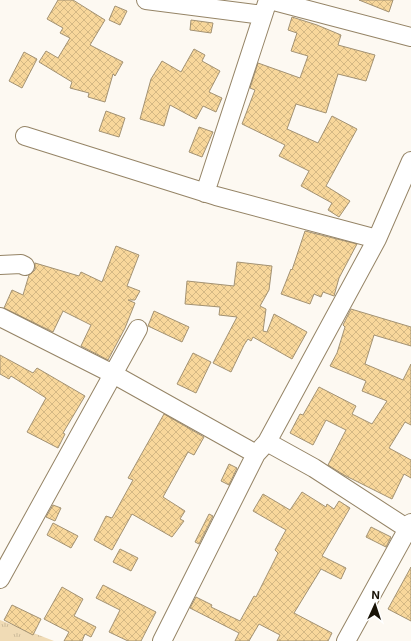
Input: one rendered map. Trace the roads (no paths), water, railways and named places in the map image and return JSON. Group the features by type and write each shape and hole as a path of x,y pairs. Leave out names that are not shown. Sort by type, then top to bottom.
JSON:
{"street":[{"path":"146,0 267,5 411,37"},
{"path":"204,192 267,5"},
{"path":"26,136 204,192 377,239"},
{"path":"162,641 262,448 377,239 411,160"},
{"path":"0,265 20,264 25,266"},
{"path":"0,317 262,448 314,468 410,528 346,641"},
{"path":"0,580 138,329"}]}
